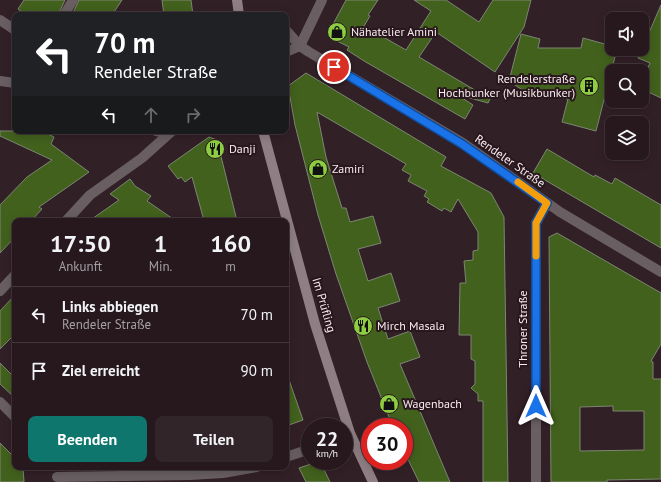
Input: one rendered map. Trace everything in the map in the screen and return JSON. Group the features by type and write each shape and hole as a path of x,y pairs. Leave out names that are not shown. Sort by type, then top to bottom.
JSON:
{"main road":[{"path":"237,0 239,12"},
{"name":"Im Prüfling","path":"264,134 286,218"},
{"name":"Im Prüfling","path":"289,228 342,418"},
{"name":"Im Prüfling","path":"353,445 373,482"}],"street":[{"path":"66,12 74,0"},
{"path":"289,51 300,46 322,0"},
{"path":"0,20 12,28"},
{"name":"Rendeler Straße","path":"289,33 300,46 462,144 547,203 661,272"},
{"path":"0,81 12,83"},
{"path":"69,218 90,195 142,158 168,134"},
{"name":"Throner Straße","path":"536,482 536,223 547,203"},
{"path":"0,291 12,278"},
{"path":"0,402 12,414"},
{"path":"289,456 301,452"},
{"path":"55,470 57,480 190,475 223,473 240,470"}],"building":[{"path":"24,0 65,0 59,12 22,12 18,9"},
{"path":"79,0 122,0 114,12 73,12"},
{"path":"162,0 191,0 193,12 164,12"},
{"path":"346,0 378,0 368,15 370,16 364,26 406,50 431,11 414,0 446,0 479,22 493,0 531,0 524,27 495,72 436,32 419,57 490,99 488,103 456,94 473,105 465,119 364,61 347,50 349,47 331,38 330,30"},
{"path":"661,5 661,98 649,92 650,63 638,58 639,56 649,56 649,33"},
{"path":"521,34 540,39 538,48 581,48 583,38 605,44 605,56 615,56 613,64 605,64 605,96 596,131 562,122 568,99 524,91 509,81"},
{"path":"306,73 446,157 441,166 491,193 504,217 508,482 483,482 483,401 478,401 478,394 471,388 475,384 475,361 471,359 471,335 459,335 460,283 466,283 464,261 473,260 473,251 478,250 478,232 458,199 451,212 444,208 442,211 427,202 429,199 424,196 427,191 408,181 411,175 402,170 406,164 317,112 326,157 342,208 346,208 350,222 373,216 381,243 358,249 368,281 391,273 400,301 378,308 388,339 410,331 420,357 400,364 450,482 419,482 413,470 413,418 389,418 367,362 336,274 318,215 295,125 289,85"},
{"path":"0,131 12,131 12,134 48,134 54,137 51,144 89,172 39,207 42,209 34,218 12,218 12,240 0,253 0,205 27,177 52,160 0,136"},
{"path":"209,137 217,140 236,218 204,218 192,177 185,182 181,177 178,179 168,166"},
{"path":"547,149 594,177 595,175 612,184 615,178 661,205 661,248 533,173"},
{"path":"130,179 135,186 151,196 147,201 172,218 93,218 119,200 110,194"},
{"path":"557,233 661,293 661,344 651,361 653,362 653,379 661,379 661,479 607,480 607,482 551,482 549,237","holes":["613,406 613,411 644,411 644,450 580,451 580,407"]},
{"path":"12,298 12,337 0,349 0,311"},
{"path":"0,363 12,375 12,395 0,384"},
{"path":"289,380 302,418 301,421 289,425"},
{"path":"0,443 12,455 12,470 23,470 24,482 0,482"},
{"path":"301,467 301,470 324,470 330,482 306,482 299,468"}],"slow traffic":[{"path":"518,182 547,203 536,223 536,256"}],"place":[{"name":"Nähatelier Amini","path":"337,32"},
{"name":"Rendelerstraße Hochbunker (Musikbunker)","path":"589,86"},
{"name":"Danji","path":"215,149"},
{"name":"Zamiri","path":"318,169"},
{"name":"Mirch Masala","path":"363,326"},
{"name":"Wagenbach","path":"389,404"}],"route":[{"path":"334,67 462,144 547,203 536,223 536,406"}]}
